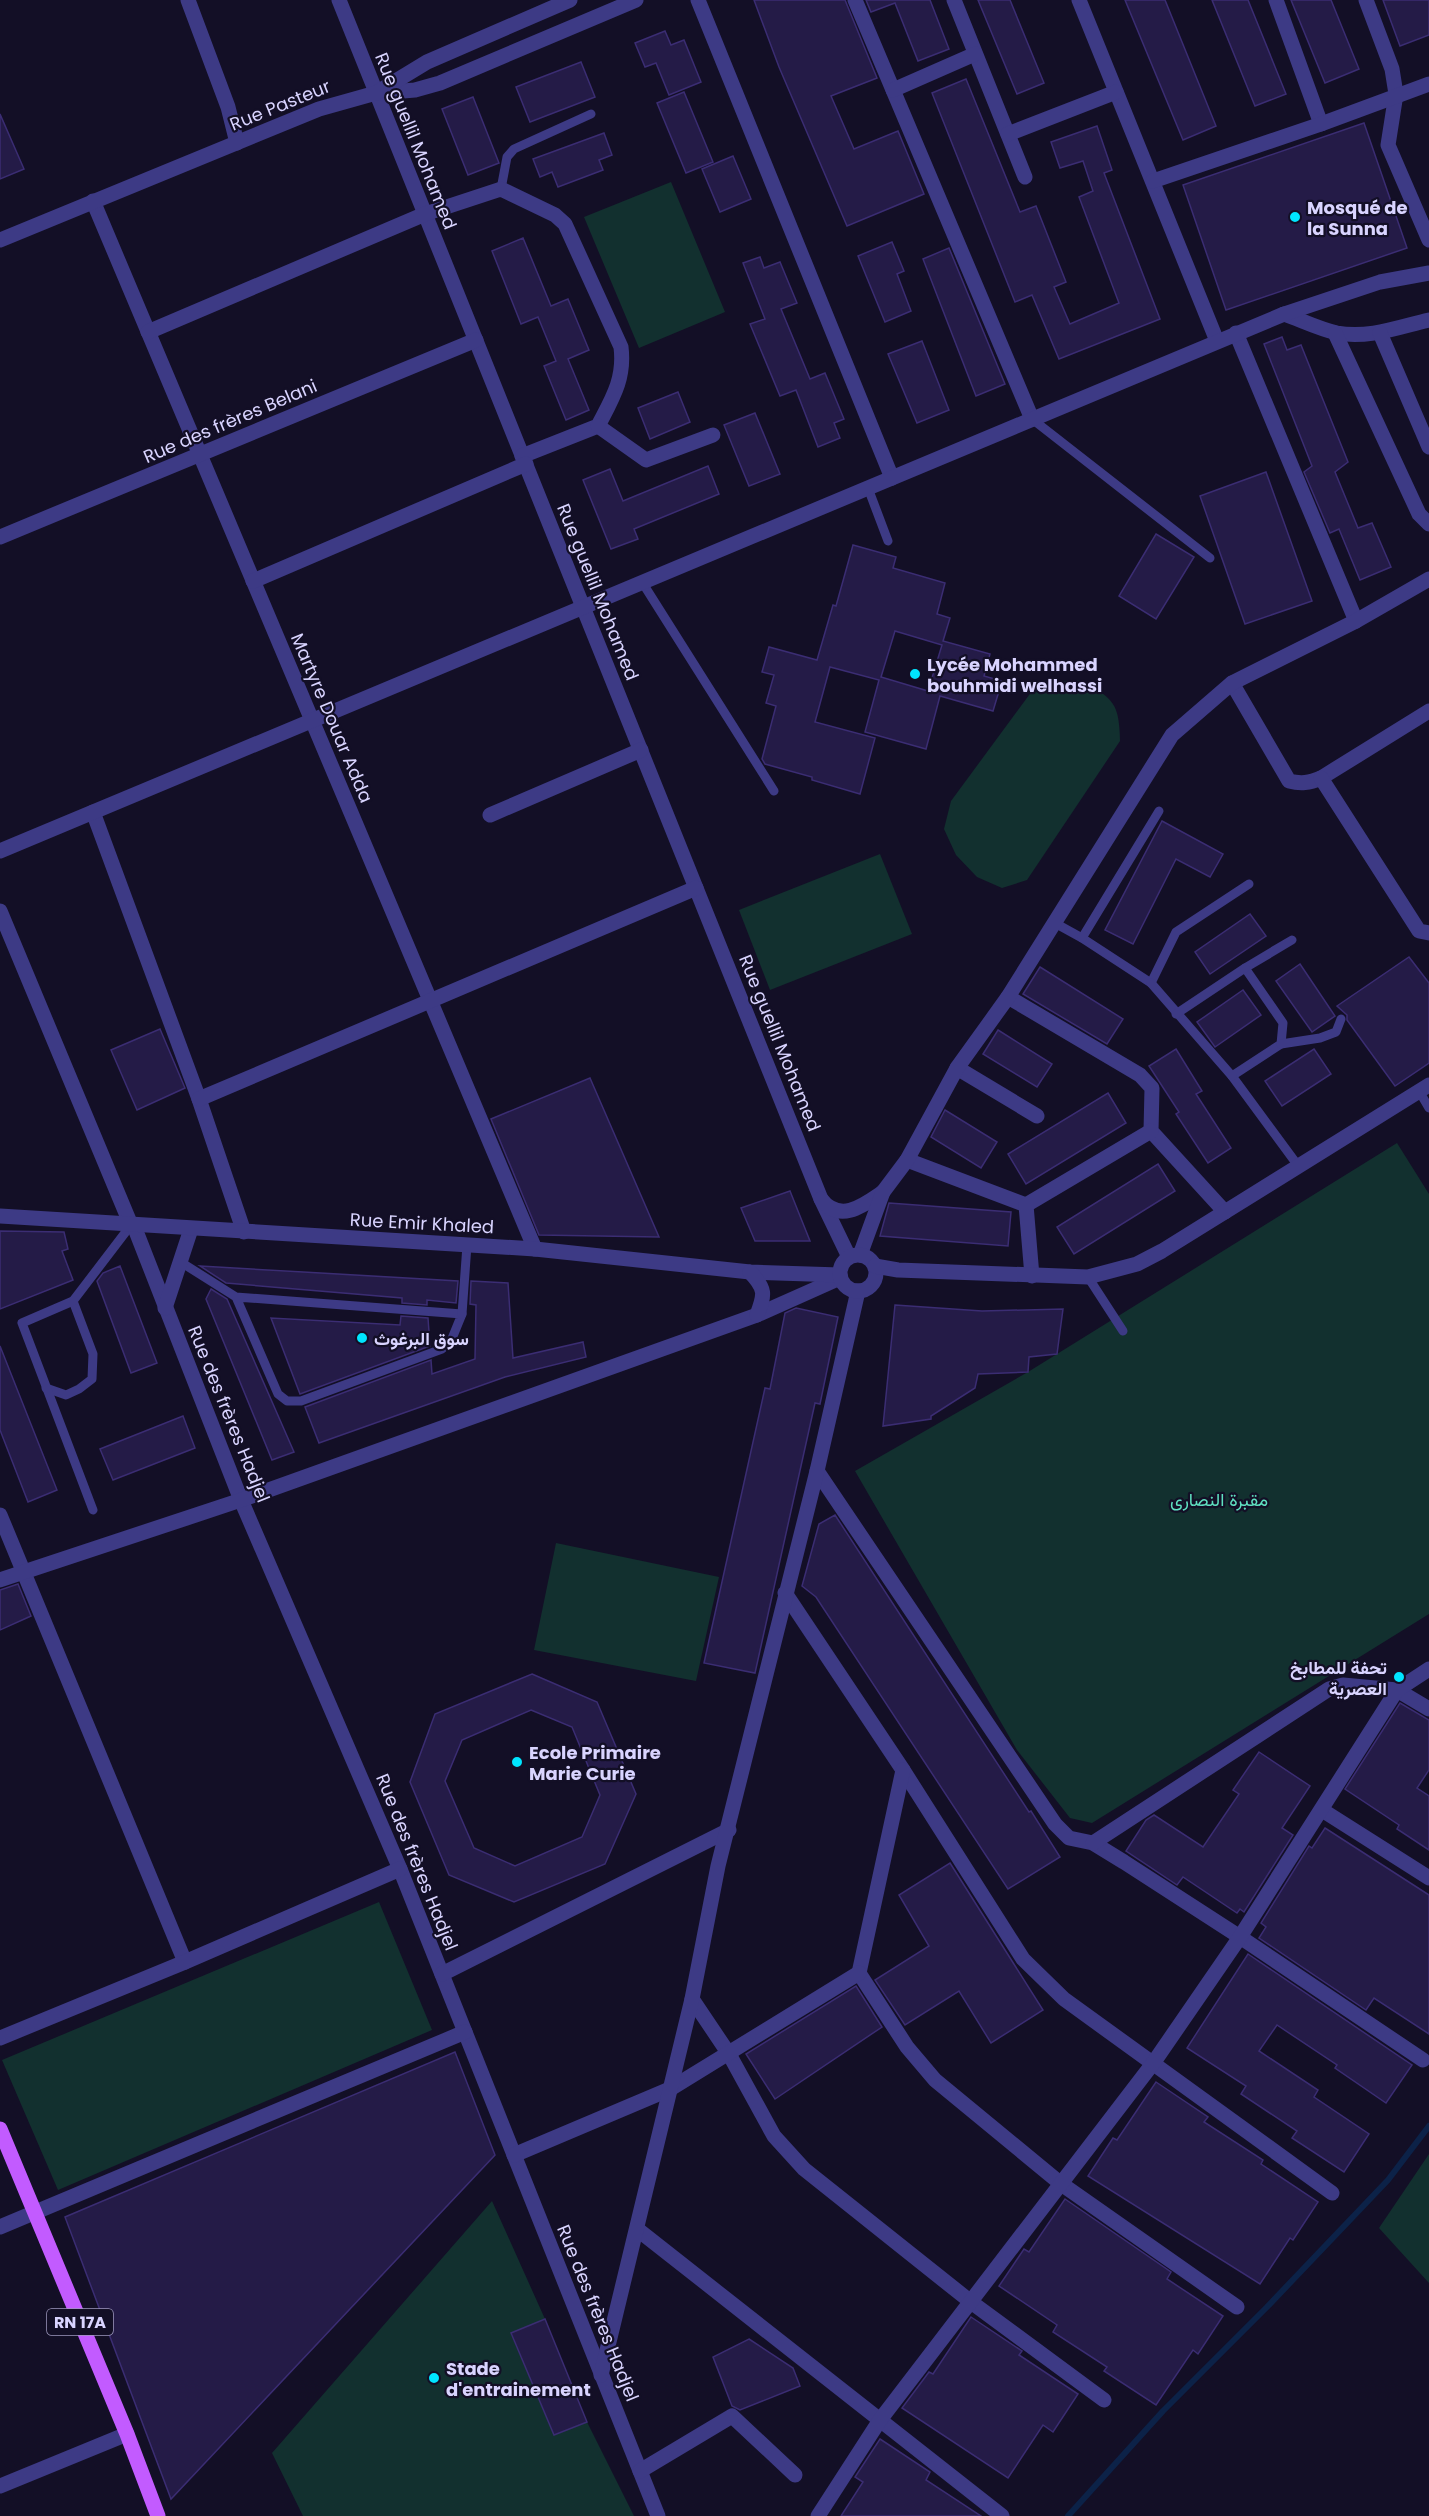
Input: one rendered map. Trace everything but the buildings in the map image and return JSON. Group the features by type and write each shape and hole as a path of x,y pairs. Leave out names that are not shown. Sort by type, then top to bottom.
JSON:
{"main road":[{"name":"RN 17A","path":"0,2129 127,2434 158,2516"}],"street":[{"path":"188,0 228,107 237,144"},
{"name":"Rue guellil Mohamed","path":"339,0 821,1199 854,1256"},
{"name":"Rue Pasteur","path":"0,240 319,109 376,93 427,62 570,0"},
{"path":"376,93 415,90 440,83 636,0"},
{"path":"698,0 892,478"},
{"path":"855,0 1032,419"},
{"path":"954,0 1025,177"},
{"path":"1079,0 1217,341"},
{"path":"1276,0 1322,124"},
{"path":"1366,0 1389,61 1396,94 1388,145 1429,240"},
{"path":"892,90 975,54"},
{"path":"1153,181 1322,124 1396,94 1429,84"},
{"path":"1008,134 1116,92"},
{"path":"148,332 425,214 501,189 555,215 565,224 621,347 624,365 620,383 598,426 253,581"},
{"name":"Martyre Douar Adda","path":"93,201 535,1249"},
{"path":"0,851 1236,333 1284,314 1380,282 1429,273"},
{"path":"1284,314 1335,333 1380,333 1429,320"},
{"path":"1236,333 1356,621"},
{"path":"1335,333 1419,514 1429,524"},
{"path":"1380,333 1429,447"},
{"name":"Rue des frères Belani","path":"0,537 476,339"},
{"path":"598,426 645,460 713,435"},
{"path":"854,1256 869,1258 877,1272 869,1288 858,1292 847,1288 840,1276 841,1267 854,1256 883,1192 907,1160 957,1068 1008,997 1172,735 1232,683 1356,621 1429,579"},
{"path":"1232,683 1289,781 1308,783 1321,778 1429,711"},
{"path":"490,814 641,750"},
{"path":"1321,778 1419,931 1429,933"},
{"path":"93,812 199,1099 244,1232"},
{"path":"199,1099 696,888"},
{"name":"Rue des frères Hadjel","path":"0,911 132,1225 241,1500 400,1869 658,2516"},
{"path":"1008,997 1140,1075 1152,1088 1151,1131 1225,1212"},
{"path":"957,1068 1037,1116"},
{"path":"875,1266 898,1270 1088,1277 1137,1264 1299,1167 1424,1088"},
{"path":"1026,1205 1151,1131"},
{"path":"907,1160 1026,1205"},
{"path":"821,1199 826,1205 847,1212 857,1210 883,1192"},
{"path":"1026,1205 1032,1276"},
{"name":"Rue Emir Khaled","path":"0,1216 535,1249 750,1272 840,1276"},
{"path":"165,1308 191,1229"},
{"path":"750,1272 762,1284 763,1298 757,1315"},
{"path":"0,1580 241,1500 757,1315 840,1276"},
{"path":"602,2374 692,1999 718,1866 729,1830 785,1593 817,1471 858,1292"},
{"path":"817,1471 1055,1824 1069,1838 1093,1843 1240,1937 1423,2060"},
{"path":"0,1515 185,1962"},
{"path":"785,1593 903,1770 1023,1959 1064,1999 1332,2193"},
{"path":"818,2516 880,2420 1154,2062 1240,1937 1397,1690 1429,1669"},
{"path":"1093,1843 1329,1689 1343,1685 1397,1690 1429,1709"},
{"path":"903,1770 859,1973 907,2047 935,2080 1060,2183 1237,2307"},
{"path":"1322,1810 1429,1878"},
{"path":"442,1974 729,1830"},
{"path":"0,2038 185,1962 400,1869"},
{"path":"514,2155 670,2089 859,1973"},
{"path":"692,1999 729,2054 774,2136 804,2169 971,2302 1104,2400"},
{"path":"0,2227 465,2032"},
{"path":"637,2229 1002,2516"},
{"path":"640,2471 732,2416 795,2475"},
{"path":"0,2486 127,2434"}],"lane":[{"path":"501,189 507,157 514,149 591,114"},
{"path":"1032,419 1210,558"},
{"path":"868,488 888,541"},
{"path":"642,582 774,791"},
{"path":"1082,938 1159,811"},
{"path":"1151,983 1176,932 1249,884"},
{"path":"1053,922 1151,983 1232,1076 1299,1167"},
{"path":"1176,1014 1292,940"},
{"path":"1245,968 1283,1023 1281,1044"},
{"path":"1232,1076 1281,1044 1320,1038 1336,1032 1341,1019"},
{"path":"1424,1088 1429,1108"},
{"path":"93,1510 22,1323 73,1301 132,1225"},
{"path":"236,1297 278,1394 287,1401 301,1401 442,1349 451,1341 462,1314 467,1245"},
{"path":"179,1261 236,1297 462,1314"},
{"path":"1088,1277 1123,1331"},
{"path":"46,1388 66,1395 92,1379 93,1354 73,1301"}],"green space":[{"path":"671,182 725,312 639,348 584,217"},
{"path":"1081,680 1101,692 1112,703 1118,718 1120,741 1027,880 1002,888 977,877 956,855 944,829 951,801 1035,687 1042,682"},
{"path":"880,854 912,934 770,990 739,910"},
{"name":"مقبرة النصارى","path":"1397,1143 1429,1194 1429,1614 1092,1823 1070,1818 1017,1750 855,1471 1028,1372"},
{"path":"556,1543 719,1577 696,1681 534,1650"},
{"path":"379,1902 432,2030 58,2190 2,2060"},
{"path":"1429,2154 1429,2283 1379,2228"},
{"name":"Stade d'entrainement","path":"492,2201 545,2319 511,2334 554,2435 587,2422 634,2516 303,2516 272,2453"}],"waterway":[{"path":"1068,2516 1163,2411 1267,2307 1388,2180 1429,2126"}],"place":[{"name":"Mosqué de la Sunna","path":"1295,217"},
{"name":"Lycée Mohammed bouhmidi welhassi","path":"915,674"},
{"name":"سوق البرغوث","path":"362,1338"},
{"name":"تحفة للمطابخ العصرية","path":"1399,1677"},
{"name":"Ecole Primaire Marie Curie","path":"517,1762"},
{"name":"Stade d'entrainement","path":"434,2378"}]}
